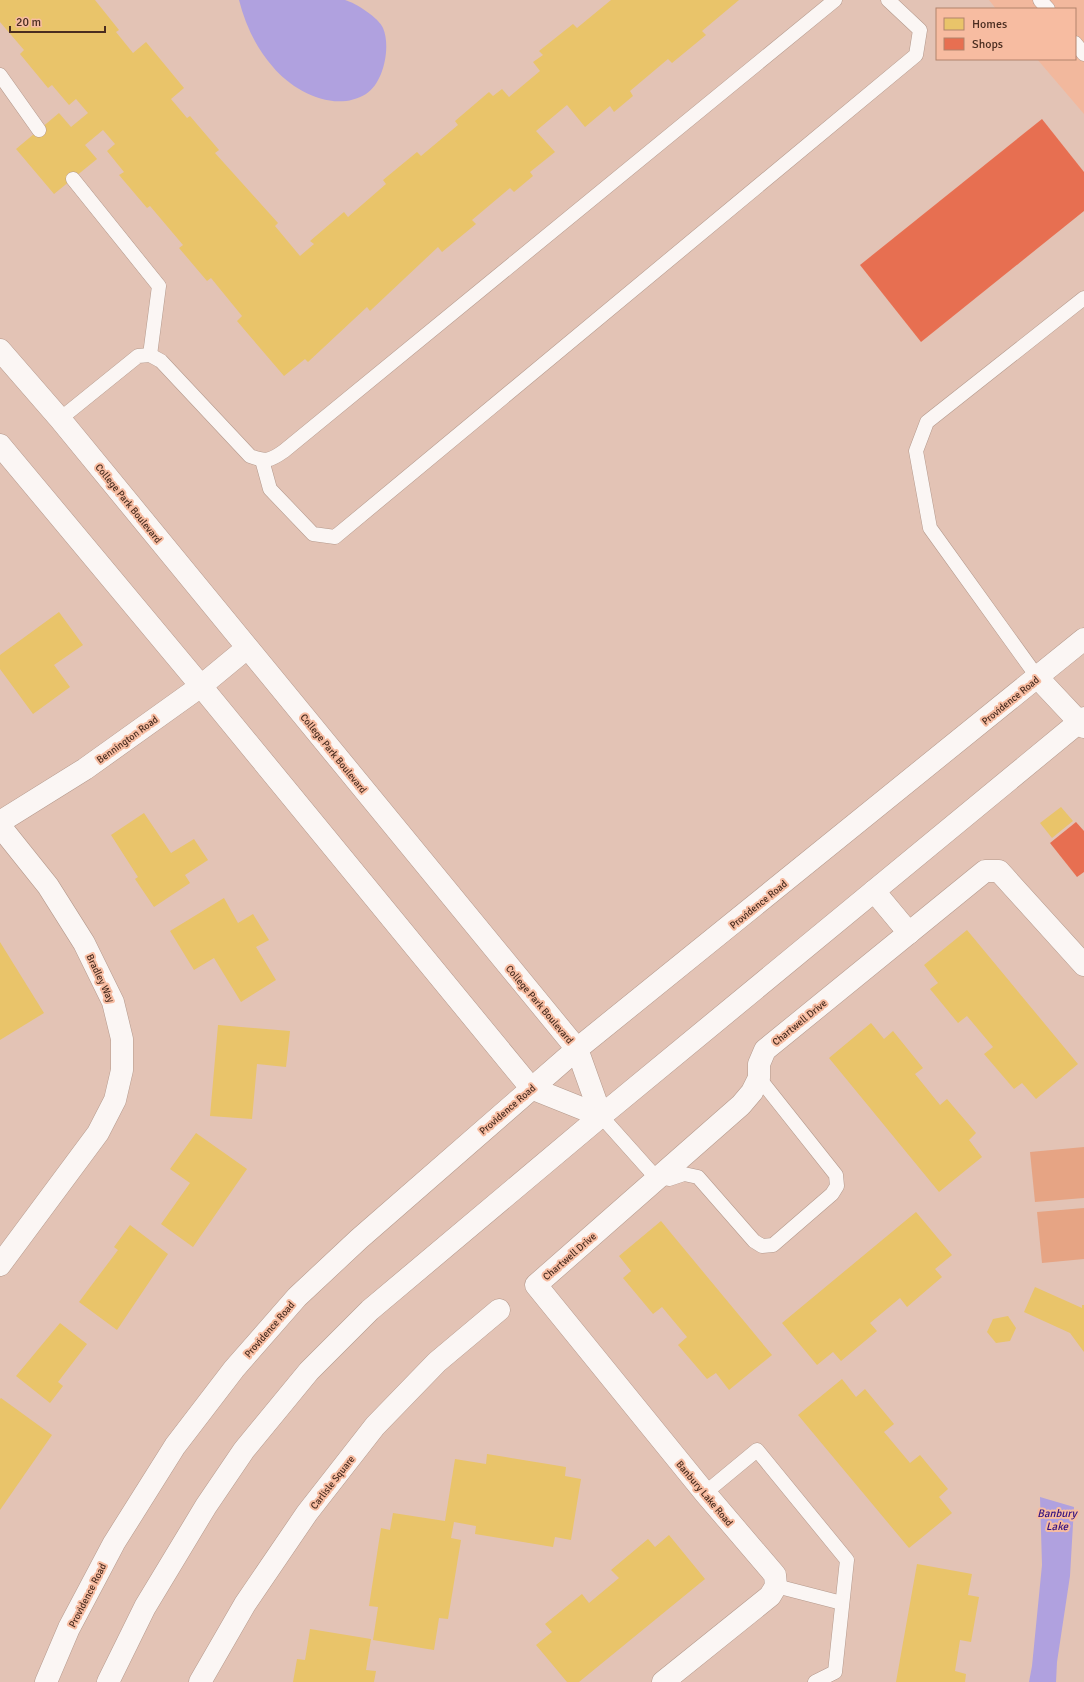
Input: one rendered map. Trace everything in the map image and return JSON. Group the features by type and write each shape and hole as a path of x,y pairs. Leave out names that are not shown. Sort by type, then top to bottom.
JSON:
{"street":[{"name":"College Park Boulevard","path":"0,350 60,419 577,1049 601,1116"},
{"path":"0,445 201,686 531,1088 601,1116"},
{"name":"Providence Road","path":"46,1682 69,1628 114,1543 175,1446 234,1369 303,1292 359,1239 577,1049 1038,678 1084,639"},
{"name":"Bennington Road","path":"0,822 85,769 201,686 247,648"},
{"path":"108,1682 145,1607 206,1506 244,1450 309,1371 370,1310 601,1116 874,891 1082,723 1038,678"},
{"name":"Bradley Way","path":"0,826 48,886 84,943 113,1002 122,1039 122,1070 115,1100 98,1133 0,1264"},
{"name":"Chartwell Drive","path":"536,1285 741,1105 752,1092 759,1078 759,1064 765,1050 985,871 999,871 1084,965"},
{"path":"874,891 909,933"},
{"name":"Banbury Lake Road","path":"536,1285 705,1493 775,1575 776,1586"},
{"name":"Carlisle Square","path":"200,1682 245,1604 307,1513 376,1426 437,1362 499,1310"},
{"path":"663,1682 770,1596 776,1586"}],"lane":[{"path":"60,419 138,356 150,355 162,361 250,456 262,460 273,459 284,452 835,0"},
{"path":"262,460 270,489 313,534 335,537 916,55 920,30 888,0"},
{"path":"1040,0 1047,8"},
{"path":"1076,44 1084,54"},
{"path":"0,75 39,130"},
{"path":"73,178 85,195 159,286 150,355"},
{"path":"1038,678 930,528 916,451 927,422 1084,298"},
{"path":"601,1116 651,1172 659,1177 670,1179 684,1174 698,1177 754,1241 762,1246 773,1245 832,1194 838,1186 836,1175 759,1078"},
{"path":"705,1493 757,1450 847,1560 835,1672 815,1682"},
{"path":"776,1586 842,1603"}],"shaded area":[{"path":"989,0 1084,0 1084,114 1038,60 1076,60 1076,8 995,8"},
{"path":"1084,1147 1084,1198 1035,1202 1030,1152"},
{"path":"1084,1208 1084,1259 1042,1263 1037,1212"}],"water":[{"path":"239,0 345,0 361,8 381,24 385,36 386,54 377,82 366,94 354,99 341,101 328,100 303,92 282,76 261,52 244,18"},
{"name":"Banbury Lake","path":"1040,1497 1074,1507 1070,1576 1057,1662 1056,1682 1029,1682 1032,1666 1042,1565"}],"building: Homes":[{"path":"0,0 95,0 119,30 116,32 133,53 146,42 184,88 171,99 187,118 190,116 219,150 215,153 278,223 275,226 300,256 314,244 310,241 344,212 348,217 386,184 383,180 417,152 421,156 458,125 455,121 489,92 493,96 502,89 509,97 540,71 533,62 543,55 539,51 573,24 577,28 611,0 739,0 702,31 706,35 672,63 668,59 630,91 633,96 614,112 610,106 585,127 567,105 536,131 555,152 530,172 533,176 514,192 510,188 472,220 476,224 442,252 438,247 370,311 367,307 308,362 305,359 284,376 237,321 242,316 211,278 207,281 179,248 183,245 150,206 147,208 119,175 124,172 107,151 115,144 103,130 85,145 97,159 54,194 16,149 59,113 71,127 88,113 76,99 69,105 52,85 48,88 20,54 24,50 0,22"},
{"path":"59,612 83,645 54,665 70,687 33,714 0,669 0,655"},
{"path":"1061,807 1073,821 1052,838 1040,823"},
{"path":"144,813 171,853 194,839 208,860 185,875 190,883 154,907 135,879 138,877 111,835"},
{"path":"224,898 238,923 253,914 269,940 256,947 276,980 241,1002 214,958 194,970 170,931"},
{"path":"967,930 1078,1064 1036,1099 1022,1083 1014,1089 984,1054 993,1047 967,1016 958,1023 930,989 938,983 924,965"},
{"path":"0,942 44,1013 0,1040"},
{"path":"871,1023 884,1039 893,1031 923,1068 915,1074 940,1105 947,1099 976,1133 969,1140 982,1157 939,1192 829,1058"},
{"path":"218,1025 290,1031 286,1067 257,1064 252,1119 210,1116"},
{"path":"196,1133 247,1169 193,1247 161,1224 190,1183 170,1169"},
{"path":"916,1212 952,1255 935,1269 942,1277 907,1307 900,1298 870,1323 877,1331 841,1361 833,1352 817,1365 782,1323"},
{"path":"661,1221 772,1355 729,1390 716,1373 707,1379 678,1345 687,1337 662,1307 653,1314 623,1278 631,1271 619,1256"},
{"path":"130,1225 168,1254 117,1330 79,1302 118,1250 114,1247"},
{"path":"1035,1287 1082,1308 1082,1305 1084,1305 1084,1352 1070,1333 1024,1312"},
{"path":"1008,1316 1016,1328 1010,1341 996,1343 987,1332 993,1319"},
{"path":"60,1323 87,1344 58,1382 63,1386 50,1403 16,1376"},
{"path":"842,1379 856,1397 865,1389 894,1424 884,1432 910,1463 920,1455 948,1489 939,1497 952,1513 909,1548 798,1415"},
{"path":"1,1398 52,1435 0,1510 0,1399"},
{"path":"487,1454 566,1467 565,1476 581,1479 571,1540 555,1537 553,1547 475,1534 476,1526 454,1522 451,1538 461,1540 448,1619 439,1618 434,1650 373,1640 378,1607 369,1606 381,1528 390,1530 393,1513 445,1521 455,1459 486,1464"},
{"path":"669,1535 705,1579 579,1682 567,1682 536,1645 552,1632 545,1624 582,1594 589,1603 619,1578 611,1570 648,1539 655,1547"},
{"path":"917,1564 972,1574 968,1595 979,1597 971,1642 960,1640 955,1671 966,1674 965,1682 896,1682"},
{"path":"310,1629 371,1639 366,1670 376,1671 374,1682 293,1682 297,1659 305,1660"}],"building: Shops":[{"path":"1042,119 1084,172 1084,211 921,342 860,265"},
{"path":"1076,822 1084,831 1084,872 1077,877 1050,843"}]}
